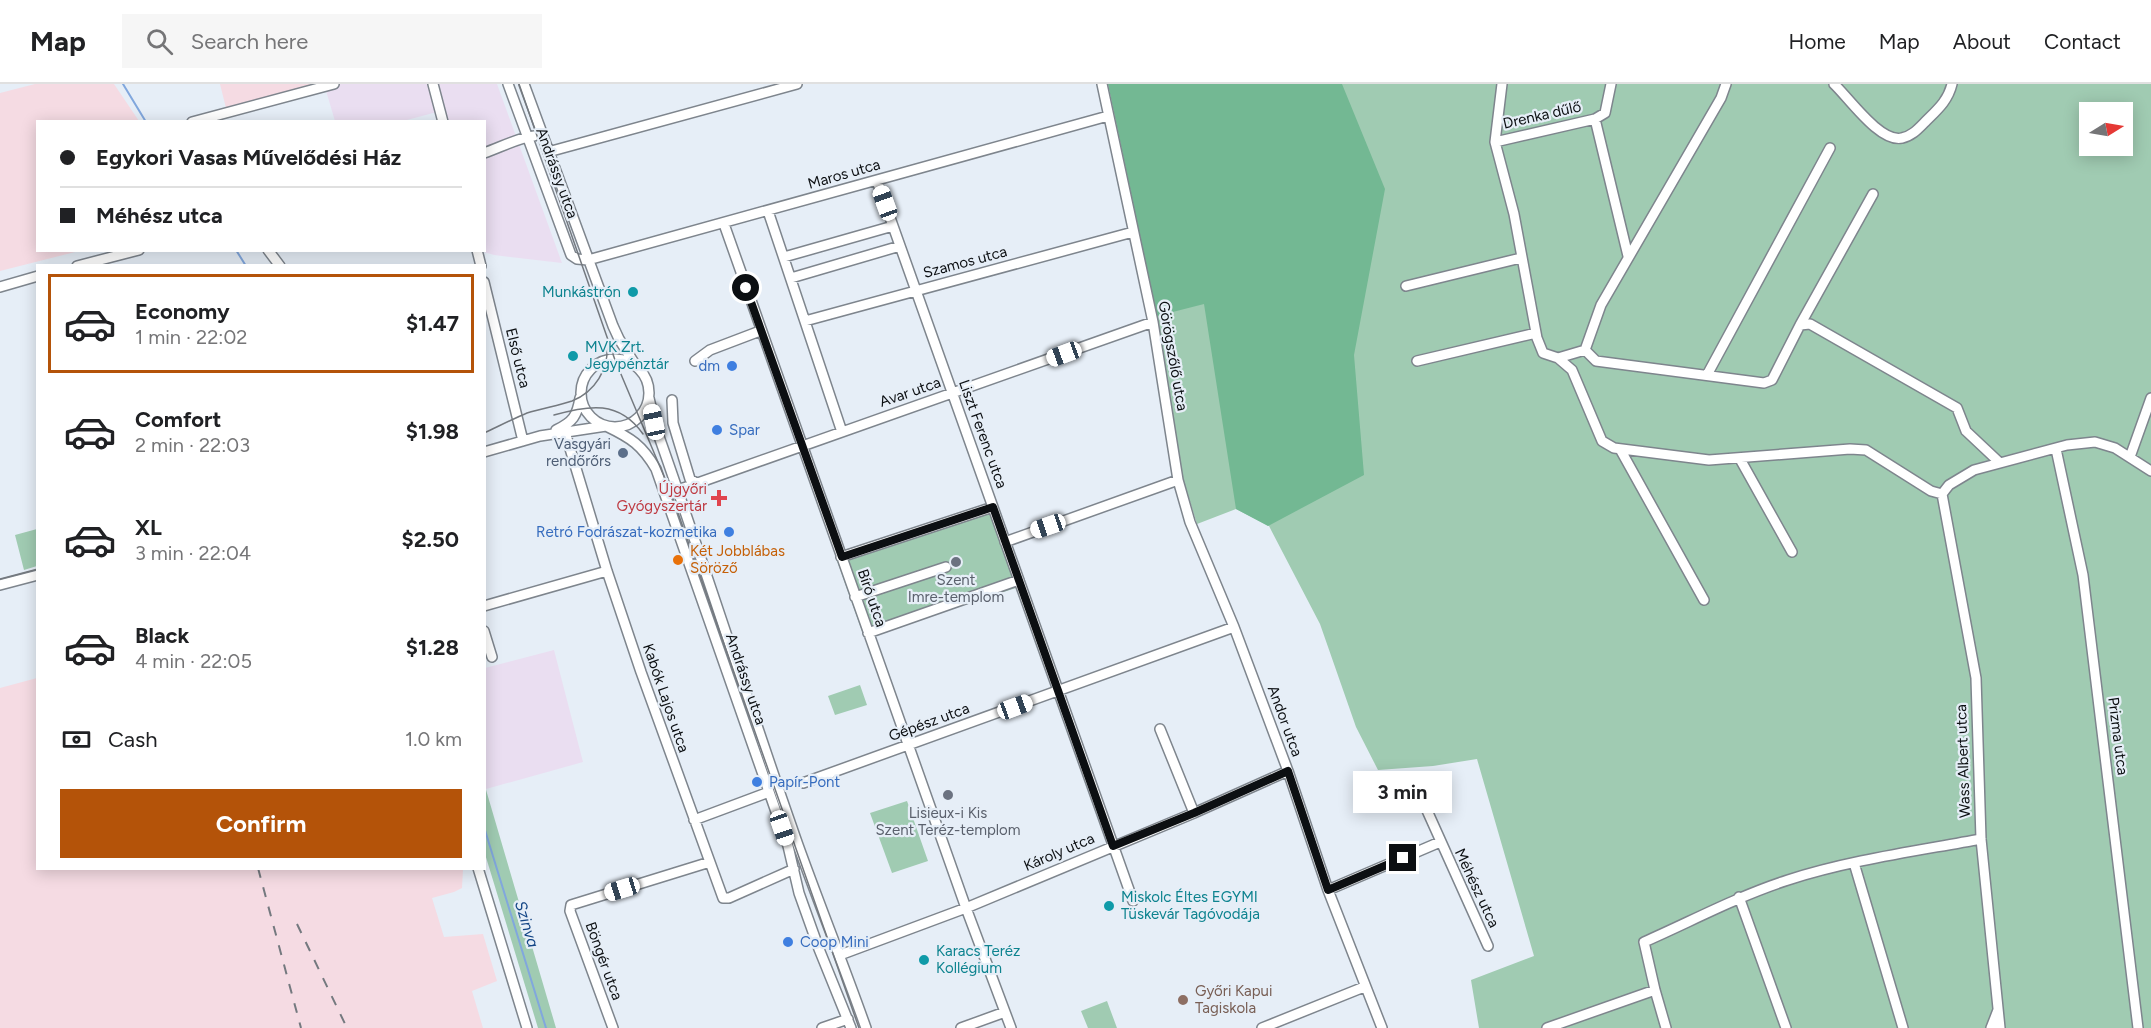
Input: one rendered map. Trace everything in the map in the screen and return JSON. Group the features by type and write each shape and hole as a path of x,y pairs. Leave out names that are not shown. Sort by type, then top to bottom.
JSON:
{"street":[{"path":"220,118 334,84"},
{"path":"433,84 442,120"},
{"name":"Andrássy utca","path":"508,84 524,126 524,138 571,255 577,259 588,260"},
{"path":"548,152 797,84"},
{"name":"Görögszőlő utca","path":"1102,84 1153,322 1179,480 1190,522 1234,627"},
{"path":"1502,84 1495,142 1514,214 1536,333 1543,353 1558,358 1572,370 1602,441 1614,448 1709,460 1850,449 1866,450 1931,491 1942,494 1949,485 1974,470 2067,445 2095,441 2115,448 2151,471"},
{"path":"1611,84 1605,113 1595,118 1628,256"},
{"path":"1585,350 1601,305 1726,84"},
{"path":"1834,84 1873,126 1892,138 1902,138 1914,133 1942,105 1950,93 1952,84"},
{"name":"Andrássy utca","path":"527,85 544,141 588,260 619,339 636,366"},
{"name":"Maros utca","path":"588,260 1108,116"},
{"name":"Drenka dűlő","path":"1495,142 1595,118"},
{"path":"486,152 508,146 524,138 537,137 544,141"},
{"path":"1707,375 1830,148"},
{"name":"Liszt Ferenc utca","path":"877,181 1133,901"},
{"path":"1585,350 1596,361 1764,383 1772,380 1873,194"},
{"path":"768,211 842,432"},
{"name":"Bíró utca","path":"724,224 760,331 1011,1028"},
{"path":"784,257 893,226"},
{"name":"Szamos utca","path":"805,321 1133,232"},
{"path":"791,278 900,246"},
{"path":"85,264 131,252"},
{"path":"1406,286 1521,258"},
{"path":"0,286 36,277"},
{"name":"Első utca","path":"486,290 523,441"},
{"name":"Avar utca","path":"680,489 1153,322"},
{"path":"1800,325 1810,324 1957,408 1966,431 1999,462"},
{"path":"695,361 710,350 760,331"},
{"path":"1417,361 1536,333"},
{"path":"1558,358 1585,350"},
{"path":"486,451 540,436 606,426 620,427 633,422 646,408 649,398 646,380 636,366 627,362 615,360 601,362 589,372 582,390 579,410 573,421 540,436"},
{"path":"582,390 583,401 588,413 606,426"},
{"name":"Andrássy utca","path":"649,398 656,428 680,489 798,843 866,1028"},
{"path":"2130,457 2151,398"},
{"path":"672,400 673,423 690,479 696,483"},
{"name":"Andrássy utca","path":"606,426 633,440 645,450 656,469 769,792 794,868 799,893 849,1024"},
{"name":"Kabók Lajos utca","path":"565,432 607,571 723,898 729,898 794,868"},
{"path":"1620,449 1704,600"},
{"name":"Prizma utca","path":"2056,449 2083,575 2138,1028"},
{"path":"1740,459 1792,552"},
{"path":"1005,542 1179,480"},
{"name":"Wass Albert utca","path":"1942,494 1976,678 1981,838 2000,1028"},
{"path":"842,557 993,507"},
{"path":"855,597 946,567"},
{"path":"486,605 607,571"},
{"path":"0,585 36,576"},
{"path":"868,633 1019,580"},
{"name":"Gépész utca","path":"803,783 1234,627"},
{"name":"Andor utca","path":"1234,627 1288,771 1328,890 1382,1028"},
{"path":"486,638 492,657"},
{"path":"1160,729 1194,813"},
{"name":"Károly utca","path":"840,955 966,908 1194,813 1288,771"},
{"path":"694,820 769,792"},
{"name":"Méhész utca","path":"1425,806 1488,946"},
{"path":"1666,1028 1644,942 1739,897 1790,879 1854,863 1981,838"},
{"name":"Méhész utca","path":"1328,890 1440,842"},
{"name":"Böngér utca","path":"613,1028 570,911 571,905 710,862"},
{"path":"1854,863 1903,1028"},
{"path":"479,870 527,1028"},
{"path":"1739,897 1785,1028"},
{"path":"1262,1028 1365,987"},
{"path":"1547,1028 1655,990"},
{"path":"1991,1028 1999,1007"},
{"path":"961,1028 1005,1012"},
{"path":"822,1028 849,1024"}],"shaded area":[{"path":"35,84 114,84 138,120 36,120 36,252 75,252 0,271 0,93"},
{"path":"220,84 320,84 226,108"},
{"path":"324,84 497,84 562,263 484,252 486,252 486,120 440,120 437,112 407,120 335,120"},
{"path":"554,650 583,762 486,789 486,668"},
{"path":"36,678 36,870 463,870 462,888 432,898 444,937 483,934 497,981 472,991 483,1028 0,1028 0,688"}],"green space":[{"path":"1108,84 2151,84 2151,1028 1479,1028 1471,980 1534,956 1477,759 1433,766 1378,770 1356,727 1320,624 1269,526 1236,509 1197,524 1183,479 1157,316"},
{"path":"1108,84 1342,84 1385,189 1354,355 1364,475 1268,526 1236,509 1204,304 1157,316"},
{"path":"990,511 1016,588 864,637 836,558"},
{"path":"36,529 36,566 24,570 15,535"},
{"path":"860,685 867,705 835,715 828,696"},
{"path":"486,790 556,1028 538,1028 486,857"},
{"path":"907,801 928,861 892,873 870,813"},
{"path":"1107,1001 1117,1028 1088,1028 1081,1011"}],"waterway":[{"name":"Szinva","path":"123,84 145,120"},
{"name":"Szinva","path":"237,252 245,264"},
{"name":"Szinva","path":"486,833 546,1028"}],"tram line":[{"path":"519,84 615,360 671,493 859,1028"},
{"path":"486,432 527,413 572,401 587,392 594,386 603,371 607,345"},
{"path":"554,415 579,409 614,410 634,423 643,434"},
{"path":"0,579 36,570"}],"railway":[{"path":"259,870 301,1028"},
{"path":"297,924 347,1028"}],"place":[{"name":"Munkástrón","path":"633,292"},
{"name":"MVK Zrt. Jegypénztár","path":"573,356"},
{"name":"dm","path":"732,366"},
{"name":"Spar","path":"717,430"},
{"name":"Vasgyári rendőrőrs","path":"623,453"},
{"name":"Újgyőri Gyógyszertár","path":"719,498"},
{"name":"Retró Fodrászat-kozmetika","path":"729,532"},
{"name":"Két Jobblábas Söröző","path":"678,560"},
{"name":"Szent Imre-templom","path":"956,562"},
{"name":"Papír-Pont","path":"757,782"},
{"name":"Lisieux-i Kis Szent Teréz-templom","path":"948,795"},
{"name":"Miskolc Éltes EGYMI Tüskevár Tagóvodája","path":"1109,906"},
{"name":"Coop Mini","path":"788,942"},
{"name":"Karacs Teréz Kollégium","path":"924,960"},
{"name":"Győri Kapui Tagiskola","path":"1183,1000"}],"route":[{"path":"746,288 842,557 993,507 1113,846 1288,771 1328,890 1403,858"}]}
